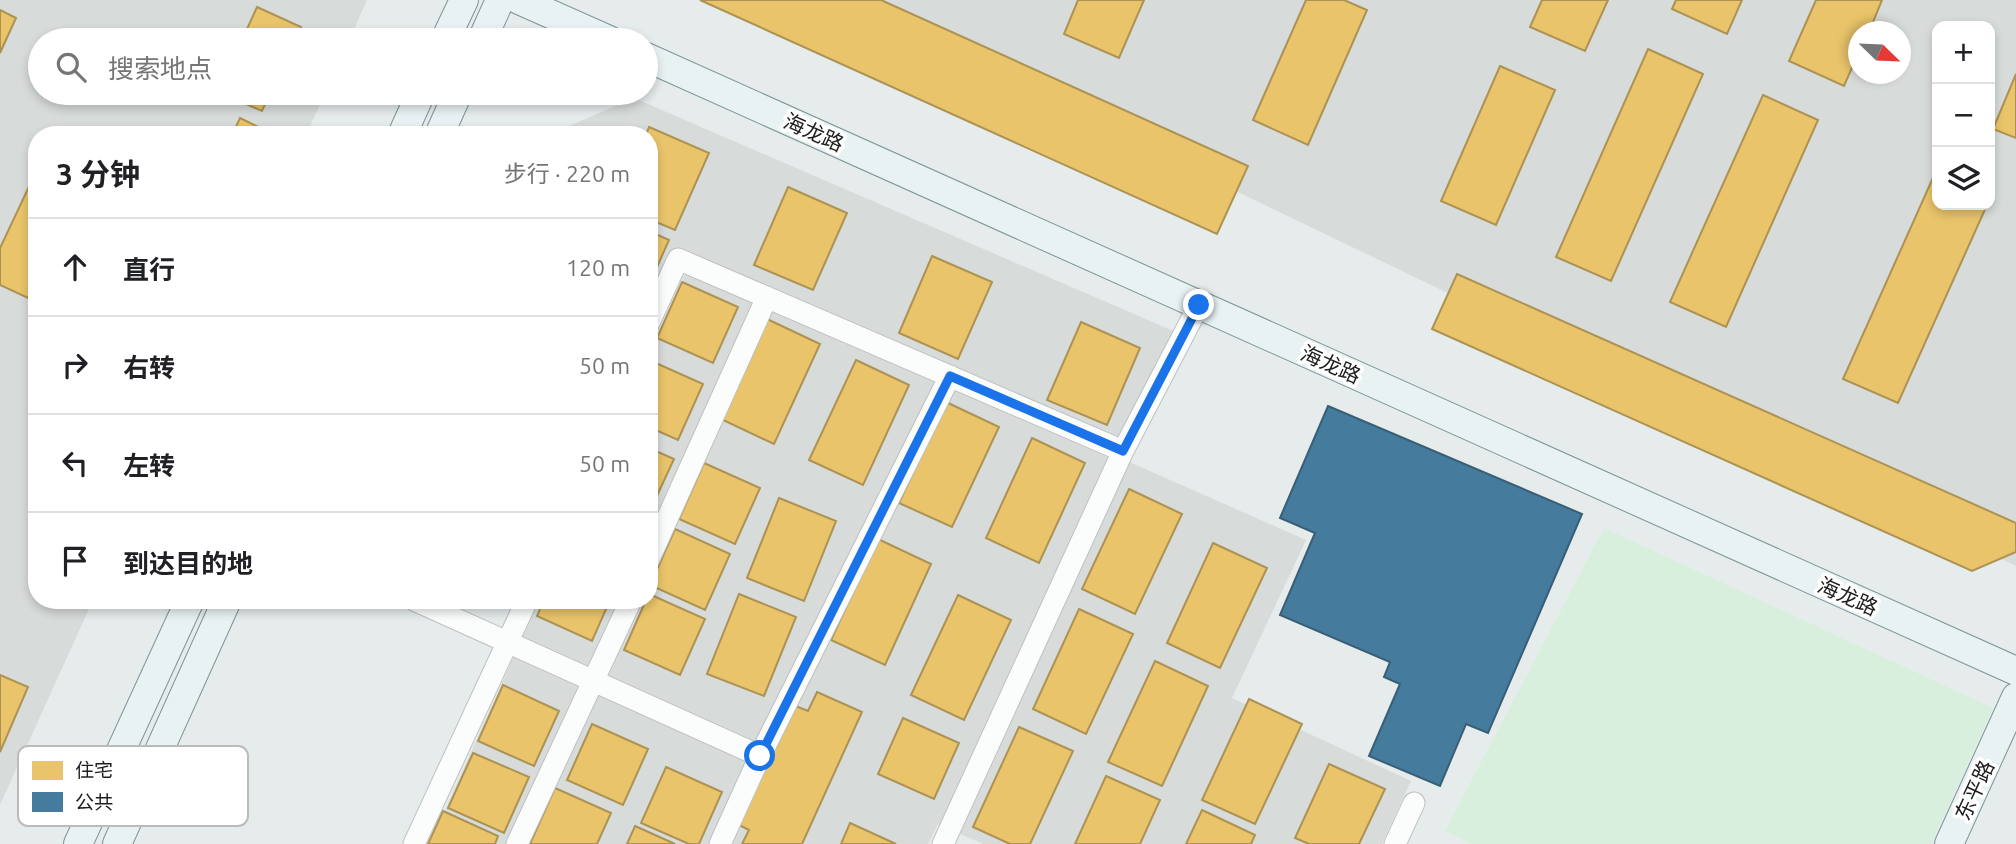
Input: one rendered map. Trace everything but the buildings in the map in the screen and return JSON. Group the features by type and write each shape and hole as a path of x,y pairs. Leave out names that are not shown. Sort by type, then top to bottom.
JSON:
{"street":[{"path":"451,28 464,0"},
{"path":"487,28 500,0"},
{"path":"519,0 582,28"},
{"name":"海龙路","path":"658,62 2016,671"},
{"path":"406,126 416,105"},
{"path":"443,126 453,105"},
{"path":"658,303 678,259 1123,451"},
{"path":"658,539 767,297"},
{"path":"949,842 1123,451 1199,305"},
{"path":"720,844 760,756 950,376"},
{"path":"123,746 186,609"},
{"path":"161,746 223,609"},
{"path":"434,609 760,756"},
{"path":"414,844 523,609"},
{"path":"517,844 627,609"},
{"name":"东平路","path":"1949,844 2016,697"},
{"path":"1395,844 1414,803"},
{"path":"78,844 86,826"},
{"path":"117,844 125,826"}],"shaded area":[{"path":"0,0 367,0 354,28 28,28 28,105 320,105 310,126 28,126 28,609 89,609 27,746 18,746 18,765 0,805"},
{"path":"838,0 2016,0 2016,566"},
{"path":"618,105 650,105 1178,333 1129,448 671,251 658,281 658,126 569,126"},
{"path":"688,267 1306,540 1232,698 1411,781 1382,844 983,844 938,824 928,844 430,844 535,609 658,609 658,333"},
{"path":"1604,528 1993,708 1931,844 1473,844 1445,831"}],"route":[{"path":"760,756 950,376 1123,451 1199,305"}]}
